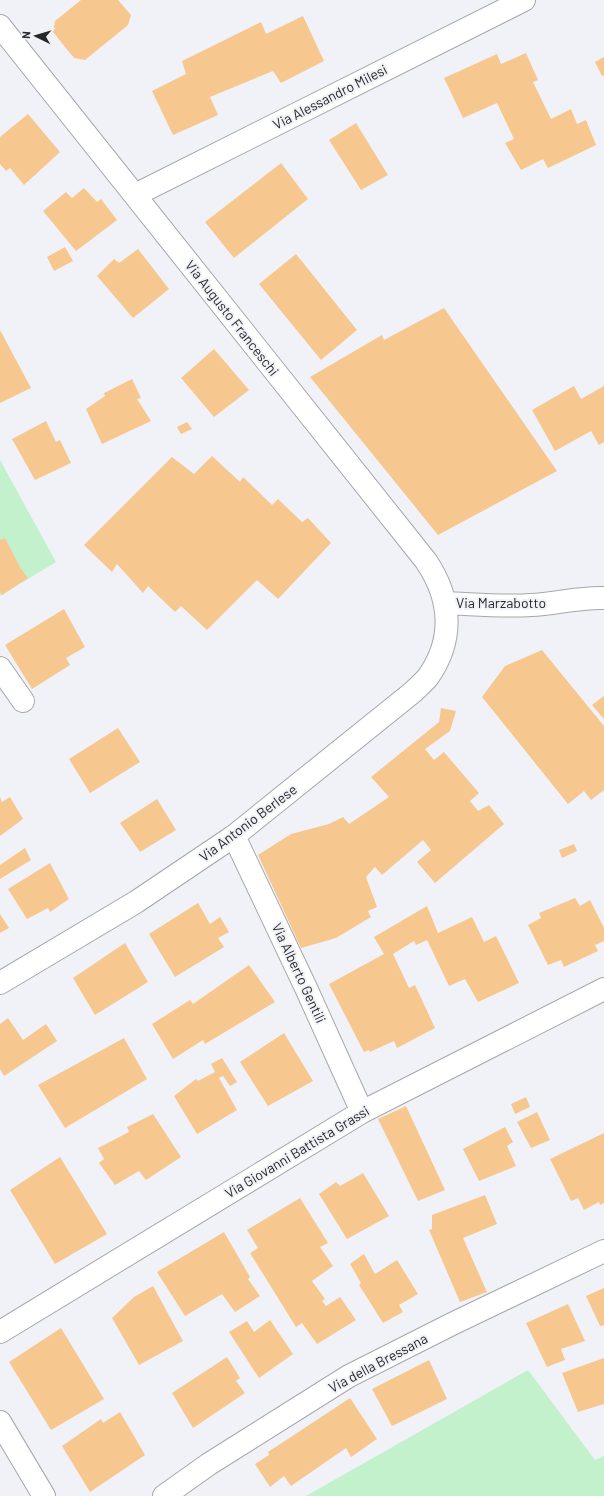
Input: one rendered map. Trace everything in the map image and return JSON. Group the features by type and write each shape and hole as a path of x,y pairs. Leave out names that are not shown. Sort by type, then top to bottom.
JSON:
{"street":[{"name":"Via Alessandro Milesi","path":"135,194 524,0"},
{"name":"Via Augusto Franceschi","path":"0,26 426,561 441,588 446,610"},
{"name":"Via Marzabotto","path":"446,610 522,606 586,598 604,598"},
{"name":"Via Antonio Berlese","path":"0,983 136,902 234,836 413,692 427,678 442,651 446,637 446,610"},
{"path":"0,668 23,701"},
{"name":"Via Alberto Gentili","path":"234,836 306,988 362,1112"},
{"name":"Via Giovanni Battista Grassi","path":"0,1332 362,1112 604,989"},
{"name":"Via della Bressana","path":"164,1496 209,1464 349,1376 459,1320 604,1251"},
{"path":"0,1422 44,1496"}],"green space":[{"path":"0,460 56,562 0,596"},
{"path":"528,1370 595,1460 604,1456 604,1496 306,1496"}],"building":[{"path":"81,0 118,0 131,15 128,25 85,60 74,58 53,32 55,21"},
{"path":"303,16 324,61 281,83 273,71 210,97 218,115 173,135 152,91 186,74 182,61 261,22 266,34"},
{"path":"526,53 538,80 533,82 551,119 571,109 577,124 586,120 596,145 548,168 543,159 521,170 505,143 514,139 497,103 463,118 444,78 497,54 501,64"},
{"path":"604,57 604,75 602,76 595,62"},
{"path":"28,114 60,152 24,185 10,168 6,171 0,164 0,137"},
{"path":"356,123 388,175 361,190 329,140"},
{"path":"281,163 308,199 234,258 205,222"},
{"path":"84,188 97,202 101,199 117,220 76,251 43,211 66,192 72,198"},
{"path":"65,247 73,261 54,271 47,257"},
{"path":"138,249 169,289 133,318 97,276 114,259 119,263"},
{"path":"296,254 357,330 321,360 259,284"},
{"path":"444,308 557,471 438,535 310,377 382,335 384,340"},
{"path":"0,330 31,388 0,403"},
{"path":"214,349 249,390 214,417 181,378"},
{"path":"132,379 141,398 137,399 151,421 102,444 86,409 105,396 104,393"},
{"path":"574,386 581,399 604,386 604,442 599,445 591,431 555,451 532,410"},
{"path":"46,421 56,442 60,440 71,463 35,480 12,439"},
{"path":"187,422 192,429 181,434 177,427"},
{"path":"212,456 240,482 243,477 272,505 278,499 302,522 308,518 331,543 278,599 257,580 207,630 181,606 175,612 148,586 143,593 117,564 112,572 84,545 172,457 194,474"},
{"path":"5,538 21,569 28,578 2,595 0,591 0,540"},
{"path":"64,609 85,647 66,658 70,665 32,689 5,645"},
{"path":"542,650 604,726 604,790 591,800 584,791 568,804 482,697 505,666"},
{"path":"604,696 604,719 592,705"},
{"path":"441,708 456,711 450,731 425,749 434,760 444,752 479,793 470,801 478,811 489,805 504,824 435,883 417,862 431,850 423,840 382,875 375,867 366,877 377,907 368,911 371,917 336,938 301,948 258,855 291,834 329,824 343,817 349,824 389,797 371,777 439,722"},
{"path":"118,728 140,762 90,793 69,759"},
{"path":"0,797 2,802 10,797 23,819 0,836"},
{"path":"157,799 176,830 140,852 120,823"},
{"path":"574,844 577,851 562,858 559,850"},
{"path":"25,848 31,860 0,879 0,865"},
{"path":"50,863 69,899 50,912 48,908 27,919 8,889"},
{"path":"575,898 580,906 590,900 604,928 604,941 595,945 598,951 564,967 561,960 548,965 528,925 541,918 539,913"},
{"path":"198,903 210,924 220,917 229,932 218,938 224,947 175,977 149,934"},
{"path":"427,906 438,933 472,917 484,942 496,936 519,983 478,1002 465,979 449,986 427,940 416,945 414,941 393,954 409,988 415,985 435,1028 397,1048 394,1041 370,1052 369,1050 364,1052 329,984 384,954 374,937"},
{"path":"0,914 9,928 0,933"},
{"path":"125,943 148,982 95,1015 73,978"},
{"path":"249,965 275,1002 205,1044 203,1040 173,1059 152,1024 190,1000 193,1004"},
{"path":"8,1018 23,1040 46,1024 57,1041 4,1076 0,1069 0,1024"},
{"path":"284,1033 313,1081 268,1106 240,1062"},
{"path":"124,1038 147,1079 65,1128 38,1085"},
{"path":"222,1058 237,1082 230,1086 223,1076 219,1078 237,1110 197,1134 174,1096 196,1079 198,1081 215,1072 211,1064"},
{"path":"526,1097 530,1107 515,1114 511,1104"},
{"path":"406,1106 445,1190 418,1201 378,1119"},
{"path":"537,1112 550,1140 531,1148 517,1122"},
{"path":"153,1114 181,1157 146,1180 139,1171 115,1185 99,1163 104,1159 98,1148 129,1132 127,1127"},
{"path":"505,1127 513,1142 507,1146 516,1166 479,1181 463,1149"},
{"path":"604,1133 604,1203 600,1205 599,1202 584,1210 578,1198 571,1201 550,1159"},
{"path":"60,1157 107,1234 55,1264 10,1190"},
{"path":"363,1173 389,1216 347,1239 319,1194 336,1182 340,1186"},
{"path":"485,1195 497,1224 463,1238 487,1292 460,1302 429,1230 432,1229 432,1215"},
{"path":"300,1198 328,1243 320,1247 333,1266 312,1281 325,1299 322,1301 326,1306 340,1297 356,1320 317,1344 302,1323 296,1327 250,1253 258,1248 247,1230"},
{"path":"224,1232 250,1277 248,1279 260,1296 235,1312 222,1294 185,1316 157,1272"},
{"path":"364,1254 375,1274 397,1260 418,1294 399,1305 403,1312 383,1323 359,1285 361,1283 350,1264"},
{"path":"153,1286 183,1341 139,1365 112,1318 134,1297"},
{"path":"604,1288 604,1325 600,1326 586,1296"},
{"path":"568,1304 585,1341 561,1349 565,1360 547,1367 526,1323"},
{"path":"270,1320 293,1354 259,1378 229,1332 247,1321 254,1332"},
{"path":"61,1328 104,1399 51,1430 9,1362"},
{"path":"227,1357 240,1378 236,1381 245,1393 193,1428 172,1393"},
{"path":"604,1358 604,1404 578,1412 562,1373"},
{"path":"429,1360 447,1399 392,1426 372,1389"},
{"path":"350,1398 377,1439 351,1457 346,1448 291,1486 284,1476 270,1487 255,1464 269,1455 268,1452"},
{"path":"120,1412 145,1455 90,1492 62,1446 101,1419 103,1423"}]}
